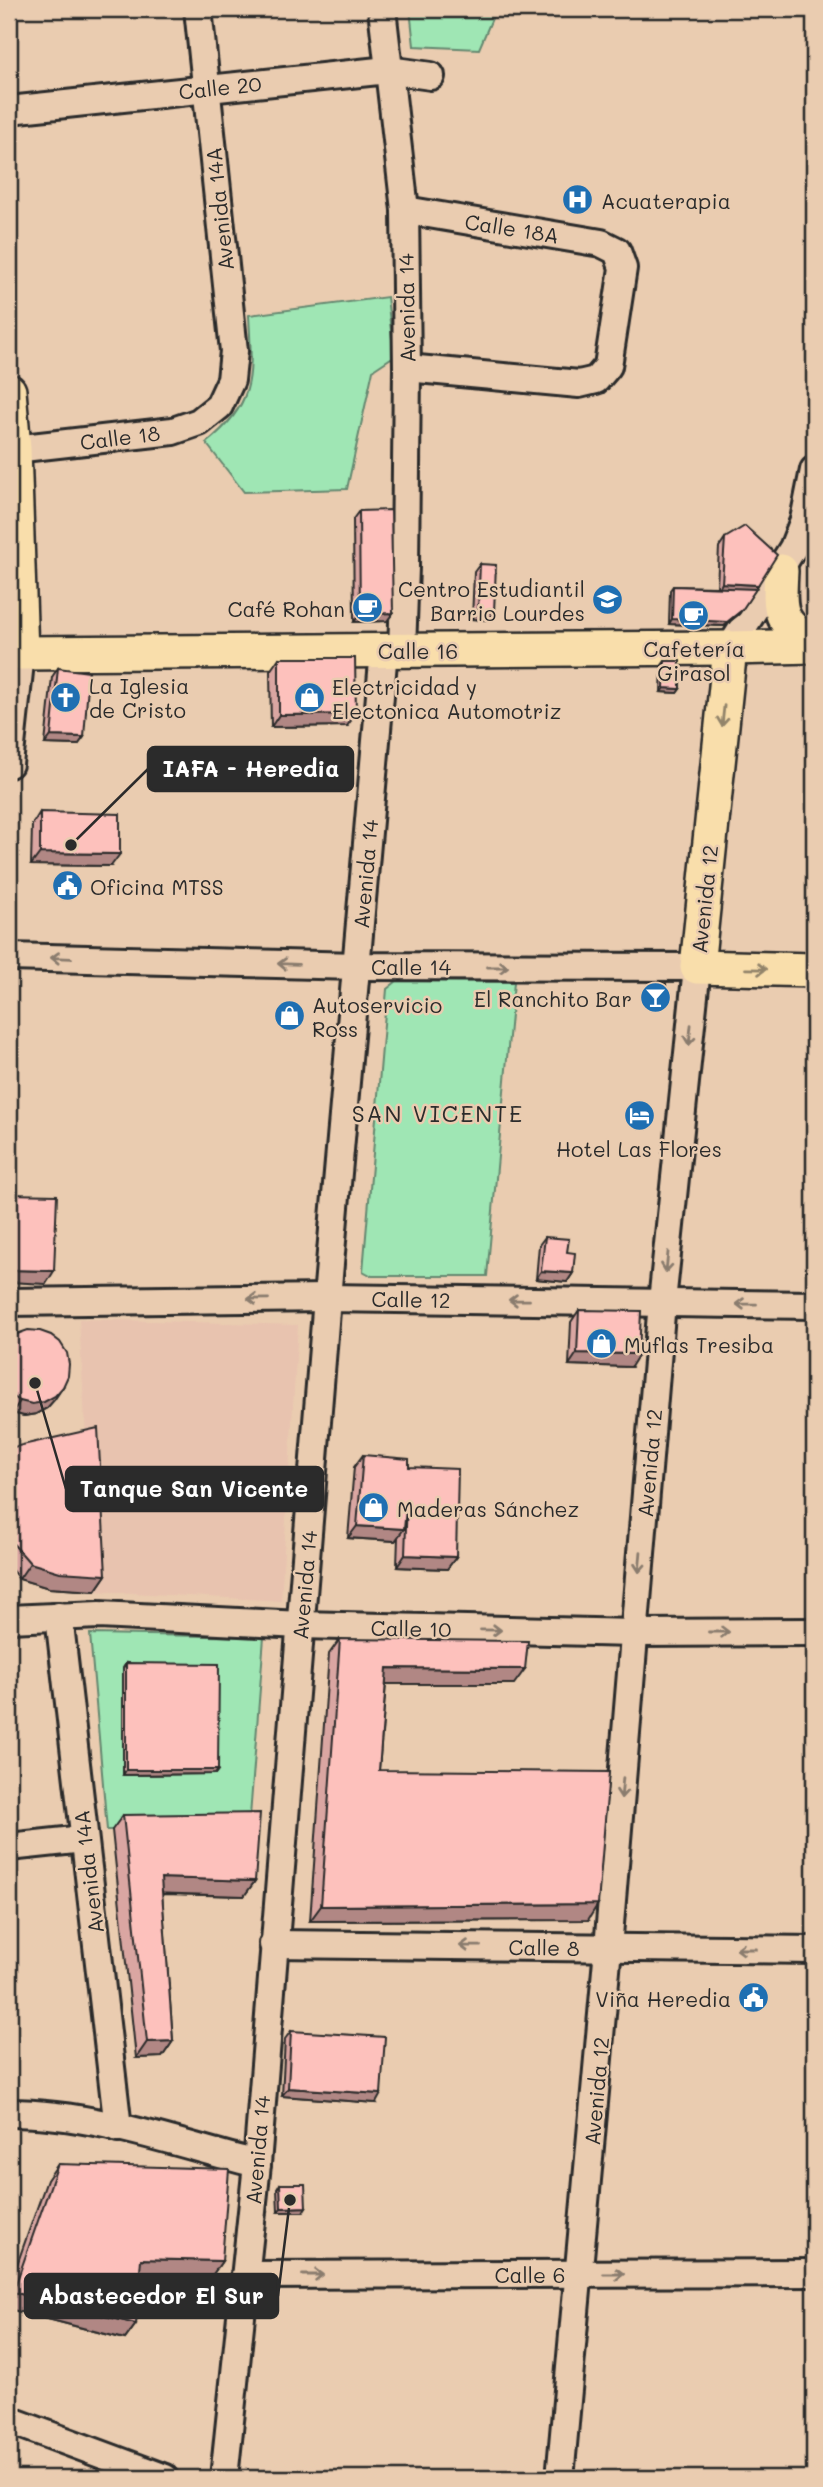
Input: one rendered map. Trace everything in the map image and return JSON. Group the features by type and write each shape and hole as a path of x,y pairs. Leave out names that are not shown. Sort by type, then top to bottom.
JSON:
{"main road":[{"path":"9,391 14,449 21,653"},
{"path":"780,571 781,613 796,634 814,644"},
{"name":"Calle 16","path":"21,653 730,648 814,644"},
{"name":"Avenida 12","path":"697,967 730,648"},
{"name":"Calle 14","path":"697,967 814,970"}],"street":[{"name":"Avenida 14A","path":"198,9 234,351 231,380 219,406"},
{"name":"Avenida 14","path":"224,2478 257,2164 273,1944 356,966 393,650 407,368 405,210 382,9"},
{"name":"Calle 20","path":"9,110 388,70 431,76"},
{"name":"Calle 18A","path":"405,210 601,243 617,251 623,268 608,366 596,380 579,384 407,368"},
{"name":"Calle 18","path":"14,449 173,431 199,422 219,406"},
{"name":"Avenida 12","path":"730,648 793,548 804,520 814,470"},
{"path":"9,764 21,653"},
{"name":"Calle 14","path":"9,957 356,966 697,967"},
{"name":"Avenida 12","path":"560,2478 662,1303 697,967"},
{"name":"Calle 12","path":"9,1303 327,1298 814,1305"},
{"name":"Calle 10","path":"12,1614 99,1615 301,1625 634,1633 814,1632"},
{"name":"Avenida 14A","path":"59,1616 118,2128"},
{"path":"9,1847 84,1839"},
{"name":"Calle 8","path":"273,1944 814,1950"},
{"path":"9,2113 34,2113 118,2128 257,2164"},
{"name":"Calle 6","path":"245,2276 814,2273"},
{"path":"9,2420 165,2478"}],"shaded area":[{"path":"79,1319 298,1325 281,1601 95,1591"}],"green space":[{"path":"410,9 496,9 479,49 414,46"},
{"path":"387,297 394,356 373,370 347,489 244,492 206,443 223,428 243,401 250,371 249,315"},
{"path":"397,981 514,982 487,1276 372,1276 363,1271 387,989"},
{"path":"90,1634 264,1637 249,1829 107,1830"}],"building":[{"path":"391,510 393,613 360,614 359,511"},
{"path":"745,526 777,555 758,585 722,583 725,538"},
{"path":"480,564 496,565 494,612 478,611"},
{"path":"673,586 756,589 742,610 727,622 672,619"},
{"name":"Electricidad y Electonica Automotriz","path":"279,658 355,658 356,714 279,715"},
{"path":"665,661 680,661 680,689 664,688"},
{"path":"58,668 89,672 84,737 51,736"},
{"path":"40,812 120,814 120,854 40,853"},
{"name":"El Ranchito Bar","path":"666,984 666,1003 650,1003 651,985"},
{"path":"9,1194 57,1195 54,1271 9,1270"},
{"path":"545,1237 569,1239 567,1252 575,1253 573,1273 541,1271"},
{"name":"Muflas Tresiba","path":"579,1310 641,1311 639,1354 577,1353"},
{"path":"28,1330 51,1335 60,1342 67,1353 69,1364 68,1376 55,1396 32,1404 9,1394 9,1339"},
{"path":"98,1428 106,1575 60,1572 30,1563 9,1539 9,1448"},
{"path":"363,1455 409,1459 409,1467 458,1469 456,1557 405,1555 407,1499 404,1529 357,1526"},
{"path":"340,1639 528,1641 525,1669 387,1668 379,1770 609,1772 598,1904 321,1906"},
{"path":"126,1663 219,1664 218,1770 126,1770"},
{"path":"260,1813 255,1881 161,1878 173,2041 147,2042 123,1815"},
{"path":"291,2031 385,2037 381,2094 288,2088"},
{"path":"58,2164 229,2169 222,2261 141,2259 136,2324 13,2292"},
{"path":"280,2184 305,2184 306,2207 281,2208"}],"place":[{"name":"Acuaterapia","path":"578,200"},
{"name":"Centro Estudiantil Barrio Lourdes","path":"608,600"},
{"name":"Café Rohan","path":"368,608"},
{"name":"Cafetería Girasol","path":"694,616"},
{"name":"La Iglesia de Cristo","path":"66,697"},
{"name":"Electricidad y Electonica Automotriz","path":"309,698"},
{"name":"IAFA - Heredia","path":"71,845"},
{"name":"Oficina MTSS","path":"67,886"},
{"name":"El Ranchito Bar","path":"655,998"},
{"name":"Autoservicio Ross","path":"289,1016"},
{"name":"Hotel Las Flores","path":"639,1116"},
{"name":"Muflas Tresiba","path":"601,1344"},
{"name":"Tanque San Vicente","path":"35,1383"},
{"name":"Maderas Sánchez","path":"374,1508"},
{"name":"Viña Heredia","path":"754,1998"},
{"name":"Abastecedor El Sur","path":"290,2200"}],"district":[{"name":"SAN VICENTE","path":"438,1113"}]}
